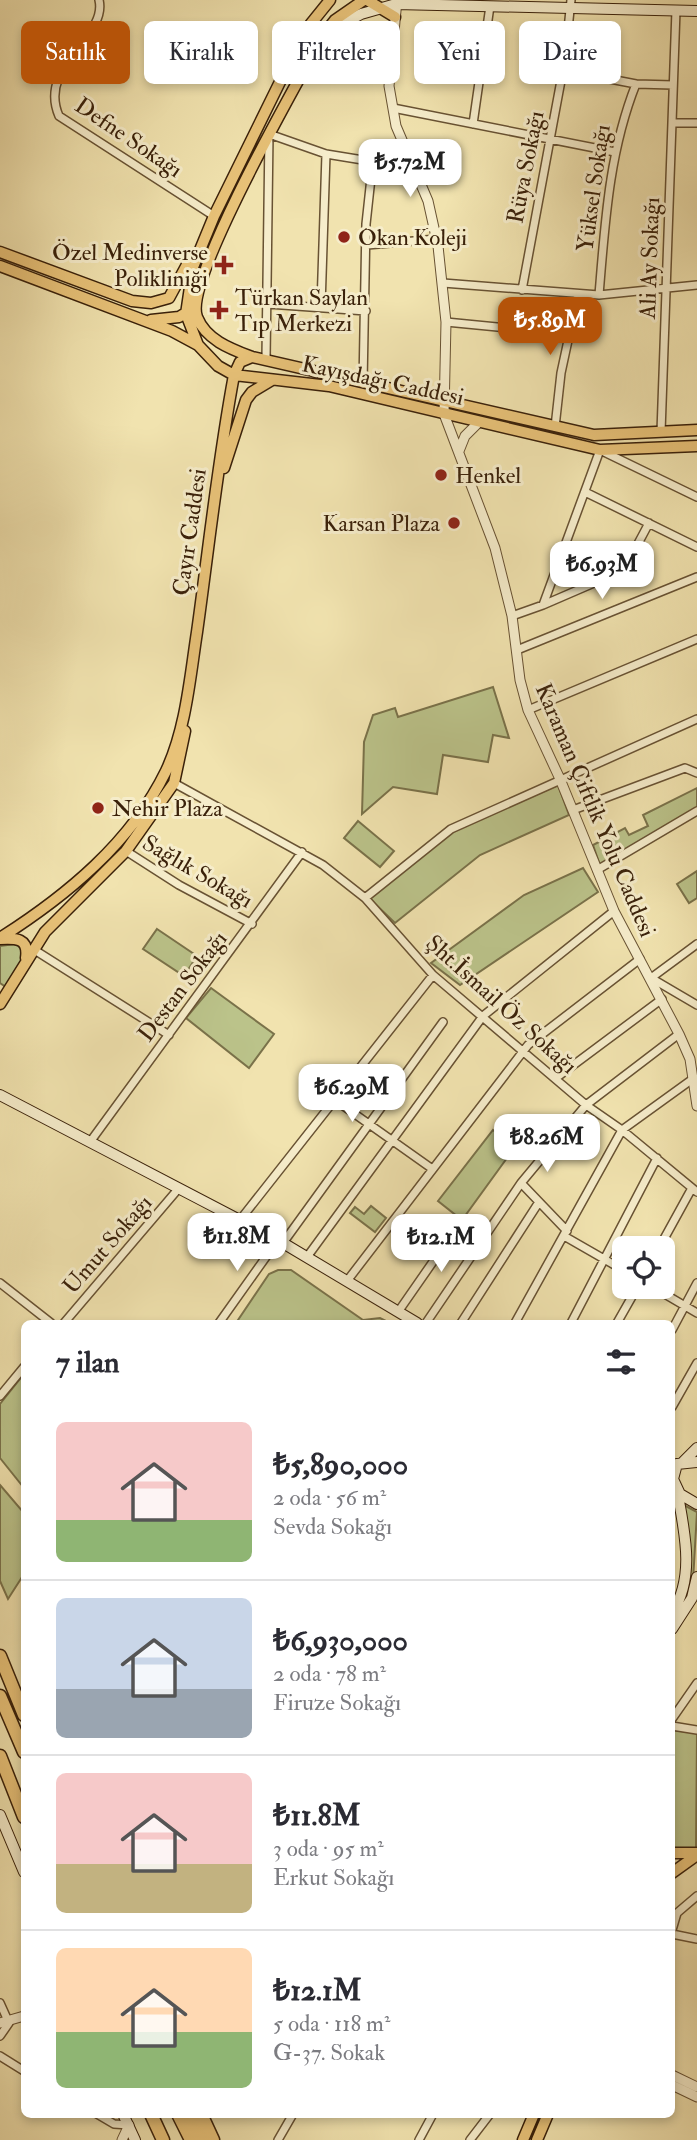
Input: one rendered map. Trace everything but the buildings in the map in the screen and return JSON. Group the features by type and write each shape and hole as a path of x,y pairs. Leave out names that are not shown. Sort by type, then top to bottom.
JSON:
{"highway":[{"path":"0,1656 21,1708"},
{"path":"0,1696 21,1745"},
{"path":"0,1756 21,1809"},
{"path":"153,2118 163,2140"},
{"path":"180,2118 191,2140"},
{"path":"191,2118 201,2140"},
{"path":"203,2118 213,2140"}],"main road":[{"path":"198,345 186,314 193,267 214,216 305,31 330,0"},
{"path":"334,21 365,0 395,17"},
{"path":"422,0 442,5"},
{"path":"343,21 397,2 491,6 571,4 697,11"},
{"path":"141,319 168,319 186,314 198,293 214,249 269,134 296,84"},
{"path":"0,252 132,301 158,302 169,298 175,292 201,235 214,216"},
{"name":"Kayışdağı Caddesi","path":"0,266 141,319 198,345 218,366 234,375 329,386 594,435 697,430"},
{"name":"Kayışdağı Caddesi","path":"198,293 195,308 203,328 224,346 252,356 363,384 444,408 480,422 600,450 697,446"},
{"path":"234,375 240,362 252,356"},
{"name":"Çayır Caddesi","path":"30,947 126,852 174,783 180,764 187,695 234,375"},
{"path":"219,481 246,400 251,392 272,380"},
{"name":"Çayır Caddesi","path":"0,939 69,890 124,834 168,767 187,695"},
{"path":"0,939 19,939 30,947 26,961 0,1004"},
{"path":"2,1096 281,1241 412,1320"},
{"path":"677,1463 697,1448"},
{"path":"677,1463 697,1462"},
{"path":"675,1487 697,1504"},
{"path":"675,1492 686,1558 684,1586 675,1606"},
{"path":"675,1624 694,1595 697,1577"},
{"path":"0,1815 21,1865"},
{"path":"675,1853 697,1854"},
{"path":"675,1871 697,1854"},
{"path":"126,2118 135,2140"},
{"path":"523,2140 532,2118"},
{"path":"537,2140 546,2118"}],"street":[{"name":"Defne Sokağı","path":"99,0 97,18 54,88 53,103 59,116 214,216"},
{"path":"397,2 389,86 407,155 428,201 437,239 446,322 444,408"},
{"path":"472,124 491,6"},
{"name":"Ali Ay Sokağı","path":"661,432 671,288 676,10"},
{"path":"621,81 673,85"},
{"name":"Rüya Sokağı","path":"522,290 560,84"},
{"name":"Yüksel Sokağı","path":"599,295 615,152 622,121 636,84"},
{"path":"393,108 615,152"},
{"path":"673,123 697,123"},
{"path":"266,359 269,134 326,155 369,161 407,155"},
{"path":"321,306 326,155"},
{"path":"363,384 366,245 371,177 369,161"},
{"path":"366,245 437,239"},
{"path":"443,283 599,295 697,285"},
{"path":"555,427 578,294"},
{"path":"268,304 366,311"},
{"path":"446,322 569,334"},
{"name":"Karaman Çiftlik Yolu Caddesi","path":"444,408 495,548 512,617 520,680 528,710 561,779 614,911 693,1061 697,1106"},
{"path":"459,451 465,436 480,422"},
{"path":"543,605 600,450 697,497"},
{"path":"585,492 697,547"},
{"path":"512,617 624,570 649,523"},
{"path":"517,650 697,577"},
{"path":"528,710 697,639"},
{"path":"365,898 451,829 697,719"},
{"path":"573,810 685,768 697,773"},
{"name":"Şht.İsmail Öz Sokağı","path":"174,783 302,852 365,898 433,975 524,1049 586,1105 622,1130 695,1190"},
{"path":"597,870 697,811"},
{"name":"Sağlık Sokağı","path":"126,852 179,885 252,924"},
{"name":"Destan Sokağı","path":"90,1142 252,924 302,852"},
{"path":"307,1257 483,1016 614,911"},
{"path":"697,944 651,978 697,1005"},
{"path":"30,947 169,1035"},
{"path":"347,1281 524,1049 640,959"},
{"path":"240,1220 433,975"},
{"path":"556,1078 662,999"},
{"path":"221,1320 443,1022"},
{"path":"428,1320 521,1183 586,1105 680,1034"},
{"path":"517,1320 622,1130 694,1078"},
{"path":"335,1100 431,1168"},
{"path":"573,1320 656,1158"},
{"path":"521,1183 565,1233 612,1264"},
{"name":"Umut Sokağı","path":"67,1320 179,1188"},
{"path":"666,1236 695,1190"},
{"path":"463,1320 539,1202"},
{"path":"398,1312 462,1220"},
{"path":"0,1283 47,1320"},
{"path":"675,1324 697,1283"},
{"path":"619,1320 631,1299"},
{"path":"673,1299 697,1313"},
{"path":"675,1402 697,1363"},
{"path":"0,1396 21,1371"},
{"path":"675,1715 697,1683"},
{"path":"675,1726 697,1730"},
{"path":"675,1921 677,1913 697,1896"},
{"path":"675,1933 697,1939"},
{"path":"0,2003 4,2023 0,2036"},
{"path":"4,2023 21,2017"},
{"path":"0,2056 21,2069"},
{"path":"675,2076 697,2087"},
{"path":"675,2086 697,2097"},
{"path":"104,2118 114,2124 129,2125 122,2140"},
{"path":"278,2140 291,2118"},
{"path":"419,2140 431,2118"},
{"path":"470,2140 486,2118"}],"green space":[{"path":"493,687 509,738 493,735 488,762 443,755 437,794 393,787 362,814 364,742 373,715 395,708 398,717"},
{"path":"558,785 569,815 480,855 395,923 369,898 452,832"},
{"path":"697,788 697,812 602,871 593,845 625,828 629,835 648,826 643,815"},
{"path":"358,821 394,851 380,867 344,838"},
{"path":"583,868 598,892 460,985 431,963 524,895"},
{"path":"697,871 697,898 689,903 677,884"},
{"path":"157,929 197,956 184,976 143,949"},
{"path":"0,946 21,946 23,960 6,987 0,983"},
{"path":"211,988 274,1034 249,1068 186,1018"},
{"path":"493,1130 515,1147 462,1220 438,1201"},
{"path":"371,1206 386,1218 375,1232 350,1213 355,1207 364,1214"},
{"path":"278,1270 291,1270 363,1320 238,1320 269,1274"},
{"path":"21,1378 21,1484 0,1458 0,1404"},
{"path":"0,1485 21,1510 21,1579 8,1599 0,1581"},
{"path":"682,1504 697,1512 693,1581 689,1581 691,1566"},
{"path":"675,1730 697,1733 696,1848 675,1848"}],"place":[{"name":"Okan Koleji","path":"344,237"},
{"name":"Özel Medinverse Polikliniği","path":"224,265"},
{"name":"Türkan Saylan Tıp Merkezi","path":"219,310"},
{"name":"Henkel","path":"441,475"},
{"name":"Karsan Plaza","path":"454,523"},
{"name":"Nehir Plaza","path":"98,808"}]}
